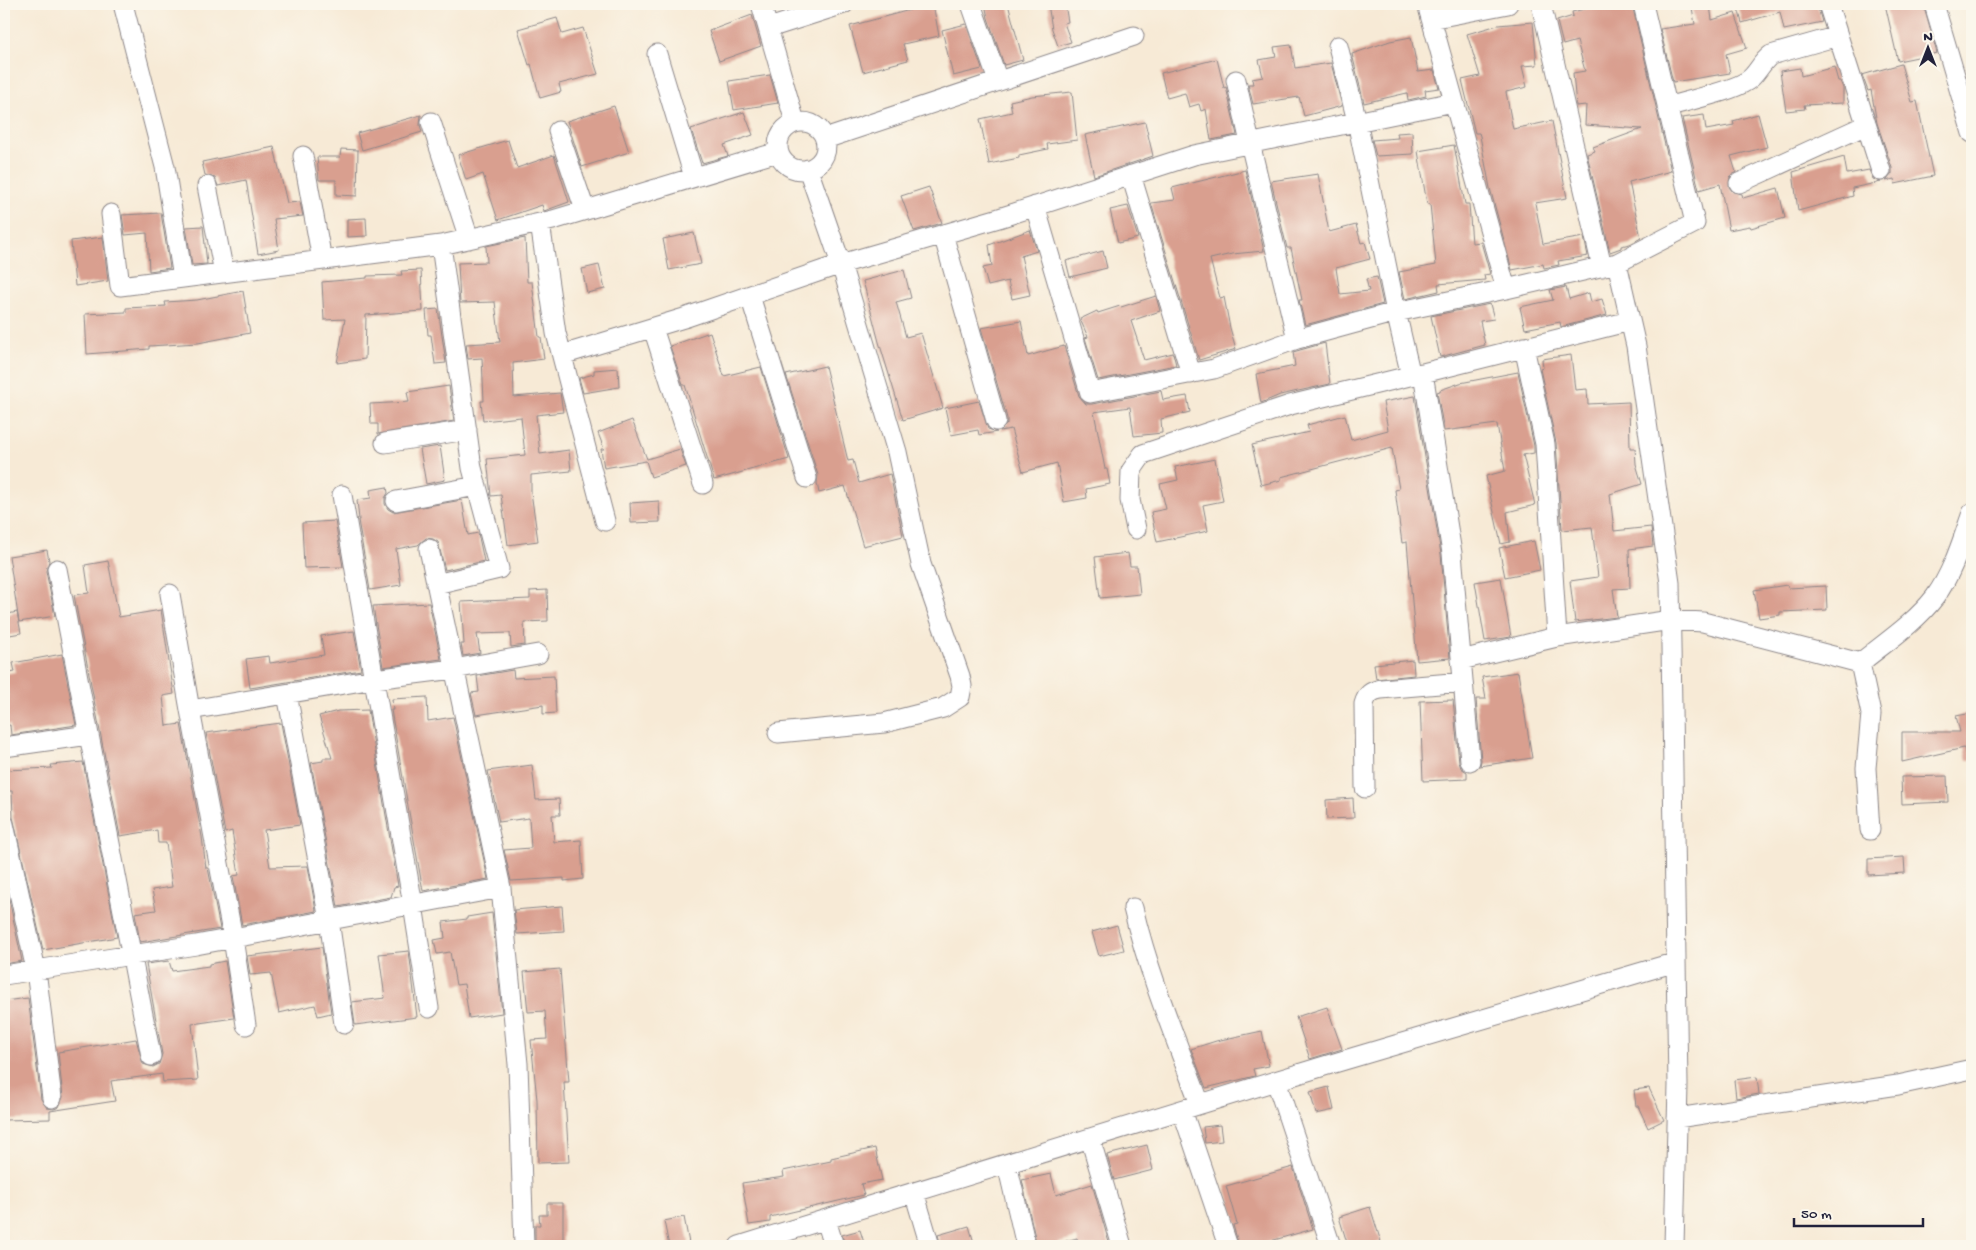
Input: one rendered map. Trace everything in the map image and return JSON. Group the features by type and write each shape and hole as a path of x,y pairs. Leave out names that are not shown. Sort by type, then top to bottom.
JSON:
{"street":[{"path":"123,4 165,167 183,278"},
{"path":"761,4 795,122"},
{"path":"769,28 844,4"},
{"path":"971,4 998,81"},
{"path":"1506,289 1429,11 1508,4"},
{"path":"1541,4 1610,265 1630,321 1636,346 1670,583 1677,1118 1674,1246"},
{"path":"1035,206 1090,393 1214,369 1297,339 1396,312 1610,265 1695,223 1643,4"},
{"path":"1828,4 1881,171"},
{"path":"1934,4 1972,133"},
{"path":"825,139 1134,36"},
{"path":"1668,107 1739,85 1751,78 1763,60 1771,55 1838,36"},
{"path":"1338,46 1357,121 1396,312 1417,374 1452,553 1470,761"},
{"path":"657,54 694,178"},
{"path":"1236,80 1297,339"},
{"path":"562,356 653,328 841,264 1035,206 1194,155 1454,102"},
{"path":"803,121 817,126 825,139 825,154 821,161 808,169 793,169 786,165 778,152 777,145 782,130 795,122 803,121"},
{"path":"430,122 469,239"},
{"path":"1739,183 1866,125"},
{"path":"558,130 585,210"},
{"path":"111,214 120,286 441,245 540,223 778,152"},
{"path":"303,156 322,260"},
{"path":"778,733 896,721 943,708 960,698 962,692 960,676 921,564 897,452 841,264 808,169"},
{"path":"1131,176 1191,374"},
{"path":"207,186 224,273"},
{"path":"540,223 556,333 605,521"},
{"path":"943,234 996,421"},
{"path":"436,584 499,569 472,468 441,245"},
{"path":"750,296 807,478"},
{"path":"1136,529 1130,500 1131,471 1143,454 1290,405 1630,321"},
{"path":"653,328 703,484"},
{"path":"1524,347 1545,444 1557,637"},
{"path":"385,443 467,430"},
{"path":"396,501 477,486"},
{"path":"342,495 430,1008"},
{"path":"1860,663 1913,621 1935,596 1954,562 1972,513"},
{"path":"429,549 501,888 518,1064 524,1246"},
{"path":"57,569 151,1056"},
{"path":"170,594 233,938 246,1025"},
{"path":"1461,660 1557,637 1670,620 1703,622 1860,663"},
{"path":"190,710 538,654"},
{"path":"1860,663 1871,714 1866,768 1870,830"},
{"path":"1365,788 1364,704 1366,696 1372,691 1381,689 1463,682"},
{"path":"287,694 329,920 344,1024"},
{"path":"4,747 89,735"},
{"path":"4,824 36,970 52,1098"},
{"path":"4,975 233,938 501,888"},
{"path":"1133,908 1140,938 1162,1001 1228,1246"},
{"path":"742,1246 1276,1081 1676,962"},
{"path":"1677,1118 1898,1085 1972,1070"},
{"path":"1276,1081 1330,1246"},
{"path":"1090,1138 1122,1246"},
{"path":"1007,1164 1026,1246"},
{"path":"914,1192 930,1246"},
{"path":"826,1220 834,1246"}],"building":[{"path":"909,4 933,4 939,36 903,44 908,60 863,72 850,26 910,10"},
{"path":"985,4 1008,4 1023,60 1004,65"},
{"path":"1048,4 1065,4 1068,22 1064,23 1071,42 1058,46 1052,29"},
{"path":"1605,4 1632,4 1671,171 1629,182 1641,238 1610,252 1587,154 1595,151 1593,147 1642,129 1585,125 1586,105 1576,106 1573,73 1585,71 1577,41 1563,45 1557,21 1573,16 1572,12"},
{"path":"1737,4 1795,4 1796,8 1817,4 1822,22 1784,30 1780,12 1742,23"},
{"path":"1885,4 1923,4 1937,53 1898,61"},
{"path":"1710,5 1712,20 1735,13 1747,48 1726,54 1730,73 1673,82 1660,29 1695,24 1692,8"},
{"path":"752,15 761,46 719,61 709,31"},
{"path":"557,18 562,34 583,28 598,74 559,84 561,92 540,98 531,64 529,65 518,29"},
{"path":"1533,22 1537,65 1522,66 1527,87 1506,92 1513,129 1552,121 1567,198 1535,203 1543,244 1584,237 1588,256 1558,261 1559,265 1544,268 1543,264 1512,270 1490,188 1480,136 1479,133 1475,133 1462,80 1480,76 1467,34 1498,25"},
{"path":"966,24 982,69 953,76 942,30"},
{"path":"1411,37 1418,72 1434,70 1439,88 1425,90 1426,96 1408,100 1407,93 1364,103 1352,54 1390,41"},
{"path":"1291,45 1295,68 1331,63 1342,106 1304,116 1299,97 1253,104 1248,84 1253,84 1252,79 1263,77 1259,60 1276,57 1274,47"},
{"path":"1217,59 1224,88 1226,87 1237,135 1211,140 1206,109 1201,111 1199,104 1189,107 1185,93 1167,98 1161,73"},
{"path":"1901,64 1912,102 1917,101 1933,176 1895,184 1894,179 1886,181 1892,174 1892,168 1877,123 1871,90 1868,91 1862,75"},
{"path":"1834,67 1838,81 1840,81 1843,88 1843,103 1804,105 1805,109 1786,111 1780,71 1800,68 1801,76"},
{"path":"770,75 778,103 734,110 729,81"},
{"path":"1072,92 1077,140 1047,144 1048,149 1019,155 1019,158 989,164 980,119 1012,112 1010,101 1032,96"},
{"path":"614,106 629,152 582,167 567,121"},
{"path":"744,112 753,135 724,145 728,156 702,163 691,129"},
{"path":"1758,114 1767,147 1731,156 1736,172 1730,177 1729,187 1733,192 1742,194 1743,198 1778,188 1785,218 1751,228 1750,226 1729,230 1720,184 1699,190 1682,118 1704,115 1706,130 1734,125 1733,121"},
{"path":"421,115 420,125 422,132 362,150 357,133"},
{"path":"1145,122 1153,156 1094,176 1085,135"},
{"path":"1412,132 1413,154 1376,156 1372,140 1398,138 1397,133"},
{"path":"508,140 517,168 554,155 569,202 544,211 542,205 498,220 483,174 466,180 458,155"},
{"path":"1454,145 1465,204 1469,204 1472,243 1481,242 1490,274 1484,275 1485,280 1438,284 1439,291 1405,299 1399,272 1436,265 1430,204 1427,204 1418,151"},
{"path":"274,147 287,203 300,202 303,216 274,219 279,250 258,254 246,180 218,186 215,178 205,175 202,162"},
{"path":"341,149 358,150 357,196 336,195 336,180 319,180 317,157 340,157"},
{"path":"1844,157 1847,174 1869,170 1873,179 1881,182 1852,188 1853,196 1798,211 1793,172"},
{"path":"1245,170 1264,251 1232,254 1210,259 1220,298 1224,297 1236,349 1199,360 1151,203 1175,200 1172,188"},
{"path":"1318,174 1329,232 1356,225 1361,243 1365,242 1370,259 1336,268 1340,294 1369,291 1366,279 1377,277 1383,304 1305,325 1299,300 1302,300 1291,248 1287,248 1271,181"},
{"path":"929,187 942,223 914,231 901,196"},
{"path":"1128,206 1138,238 1118,243 1110,210"},
{"path":"161,213 170,268 149,271 147,233 125,235 122,215"},
{"path":"366,218 367,236 347,237 347,219"},
{"path":"203,226 207,264 192,265 186,227"},
{"path":"1030,230 1037,251 1021,256 1030,295 1012,299 1008,281 988,286 983,268 992,266 989,245"},
{"path":"694,233 701,264 669,270 663,239"},
{"path":"103,237 108,281 75,286 71,241"},
{"path":"525,238 527,282 532,282 539,337 541,337 544,359 513,363 514,397 560,393 563,412 536,415 540,454 569,450 571,471 531,475 531,492 538,541 508,545 501,495 491,496 487,459 525,455 521,417 483,421 481,401 484,401 482,358 468,359 466,344 500,342 495,302 460,303 458,263 487,262 486,246"},
{"path":"1103,251 1107,268 1070,277 1066,261"},
{"path":"599,265 605,289 587,293 582,269"},
{"path":"421,270 423,311 366,315 365,359 337,363 345,319 324,320 322,282 367,278 367,276 402,275 401,271"},
{"path":"904,270 911,298 896,302 906,337 921,333 943,408 903,420 863,281"},
{"path":"1566,287 1569,299 1589,293 1591,302 1602,299 1607,315 1561,327 1560,322 1525,329 1520,307 1553,300 1550,290"},
{"path":"243,291 250,333 198,343 149,346 149,349 87,354 85,314 126,312 126,308 166,306 165,302 197,300"},
{"path":"1156,296 1160,311 1131,321 1144,360 1173,353 1176,365 1098,380 1085,338 1088,337 1080,319 1097,311 1098,313"},
{"path":"1490,304 1494,319 1480,321 1485,345 1440,357 1431,316"},
{"path":"438,309 446,363 435,364 431,335 428,335 426,310"},
{"path":"1021,321 1028,356 1064,346 1079,396 1086,404 1161,391 1163,400 1187,396 1190,412 1161,419 1162,433 1134,436 1130,407 1094,412 1105,469 1107,469 1110,484 1086,489 1087,498 1064,502 1057,463 1023,472 1011,429 1000,431 1007,424 1007,418 981,328"},
{"path":"710,332 724,376 761,367 789,459 714,480 685,385 683,385 670,346"},
{"path":"1325,343 1330,384 1280,395 1261,403 1256,374 1295,366 1293,352"},
{"path":"1571,355 1575,390 1587,389 1588,404 1629,402 1630,448 1635,448 1636,464 1642,484 1610,494 1614,531 1651,527 1653,546 1629,549 1630,588 1613,589 1617,617 1575,622 1570,581 1598,577 1592,527 1562,530 1556,443 1540,369 1543,368 1542,359"},
{"path":"825,366 848,461 853,460 859,483 890,474 903,536 863,546 845,486 819,493 818,475 786,375"},
{"path":"618,368 619,387 583,393 579,378 594,374 594,370"},
{"path":"1518,372 1534,446 1534,453 1523,455 1535,505 1507,512 1510,542 1501,544 1486,476 1505,471 1497,424 1444,431 1437,392 1460,383"},
{"path":"449,386 454,421 378,434 378,424 371,424 370,404 409,402 407,392"},
{"path":"1415,396 1441,554 1450,658 1417,661 1407,542 1402,543 1395,490 1399,489 1392,448 1281,477 1281,480 1261,485 1252,445 1309,432 1307,425 1345,415 1351,440 1388,430 1383,402"},
{"path":"979,401 988,429 997,432 979,435 978,430 951,435 945,408"},
{"path":"632,420 647,459 680,449 686,466 651,477 646,461 604,468 601,449 604,449 598,433"},
{"path":"440,446 445,480 426,484 420,449"},
{"path":"1215,459 1223,501 1203,505 1208,531 1157,542 1151,512 1166,509 1160,484 1178,480 1175,467"},
{"path":"387,487 388,493 385,498 385,504 393,512 462,500 468,535 478,533 484,561 445,570 438,542 426,538 418,545 396,549 401,585 370,590 358,520 357,500 371,498 370,490"},
{"path":"659,501 660,522 631,523 630,503"},
{"path":"335,521 343,567 304,568 302,523"},
{"path":"1534,541 1540,570 1505,577 1499,548"},
{"path":"47,550 49,561 46,571 55,616 19,622 9,556"},
{"path":"1128,553 1130,566 1137,566 1140,594 1100,598 1095,557"},
{"path":"108,561 119,617 161,610 174,694 163,696 166,726 181,724 206,868 208,868 220,929 140,942 135,913 156,910 152,890 172,887 166,843 158,843 157,830 120,836 74,595 89,593 85,565"},
{"path":"1501,578 1511,637 1485,641 1475,582"},
{"path":"1787,585 1788,588 1826,586 1827,610 1780,612 1780,615 1759,618 1754,590"},
{"path":"547,590 548,621 524,622 525,645 511,647 510,633 477,634 480,653 463,656 461,644 464,644 461,602 530,599 530,591"},
{"path":"429,603 441,659 383,667 373,606"},
{"path":"17,612 21,633 4,636 4,615"},
{"path":"354,631 361,670 250,688 246,659 269,656 270,663 324,655 321,636"},
{"path":"62,654 76,725 11,735 10,725 4,726 4,708 7,708 4,696 8,695 4,674 15,672 13,663"},
{"path":"1413,660 1414,675 1376,679 1374,664"},
{"path":"513,670 514,678 554,676 556,713 543,714 543,705 476,715 471,693 479,692 477,676"},
{"path":"1518,672 1532,758 1480,766 1476,699 1486,699 1482,677"},
{"path":"427,697 428,721 453,717 488,879 423,891 391,710 393,710 392,699"},
{"path":"1453,700 1459,762 1461,768 1467,772 1467,779 1423,781 1420,701"},
{"path":"368,710 398,886 394,887 391,897 338,907 311,763 323,761 323,758 332,758 319,716 338,711"},
{"path":"1972,713 1972,760 1967,760 1964,748 1902,762 1902,732 1960,732 1956,716"},
{"path":"281,723 300,825 264,830 270,867 308,866 316,911 242,925 233,876 239,875 232,831 225,833 206,733"},
{"path":"83,762 117,937 43,950 13,817 12,791 7,791 6,770 52,768 51,765"},
{"path":"532,765 536,800 559,799 560,815 552,815 554,842 581,840 583,879 564,881 564,878 511,881 504,850 531,848 529,818 499,822 488,771"},
{"path":"1947,776 1948,802 1902,804 1901,777"},
{"path":"1353,798 1354,818 1327,819 1326,800"},
{"path":"1904,857 1905,873 1868,875 1868,859"},
{"path":"4,875 22,961 4,964"},
{"path":"562,906 564,931 517,934 514,910"},
{"path":"492,913 502,1013 469,1018 464,984 456,985 450,952 437,954 434,940 445,938 443,922"},
{"path":"1117,925 1124,950 1099,956 1092,932"},
{"path":"322,947 331,1013 318,1016 315,1005 279,1013 271,973 250,975 247,956"},
{"path":"409,951 417,1017 355,1025 352,1002 385,998 379,954"},
{"path":"169,961 172,971 209,966 209,964 225,961 234,1018 192,1024 198,1080 163,1082 162,1074 111,1081 115,1101 50,1111 50,1119 4,1120 4,1042 6,1042 4,1001 28,998 41,1099 47,1108 54,1109 59,1107 63,1097 58,1052 136,1039 143,1064 153,1067 159,1064 162,1054 146,964"},
{"path":"560,969 569,1082 564,1082 569,1162 538,1163 537,1100 531,1040 547,1039 545,1011 528,1012 524,972"},
{"path":"1327,1007 1342,1049 1310,1059 1296,1017"},
{"path":"1262,1031 1269,1066 1253,1069 1255,1076 1206,1088 1191,1049 1216,1041"},
{"path":"1757,1077 1759,1094 1736,1098 1734,1080"},
{"path":"1329,1087 1334,1110 1316,1114 1310,1092"},
{"path":"1649,1088 1664,1120 1648,1128 1638,1106 1636,1106 1634,1090"},
{"path":"1220,1125 1222,1141 1205,1143 1203,1127"},
{"path":"1147,1145 1153,1170 1114,1180 1107,1155"},
{"path":"875,1148 882,1180 861,1184 864,1195 770,1217 770,1222 749,1225 742,1183 784,1177 783,1171 831,1161 831,1158"},
{"path":"1293,1167 1313,1229 1253,1246 1239,1246 1233,1225 1237,1224 1226,1186"},
{"path":"1051,1174 1056,1195 1092,1184 1110,1246 1079,1246 1077,1238 1048,1246 1037,1246 1022,1180"},
{"path":"547,1203 563,1203 563,1244 535,1244 535,1225 540,1225 539,1215 547,1215"},
{"path":"1370,1207 1381,1242 1366,1246 1348,1246 1339,1217"},
{"path":"684,1217 689,1243 669,1246 664,1221"},
{"path":"969,1226 975,1246 941,1246 938,1235"},
{"path":"860,1230 865,1246 845,1246 842,1235"}]}
